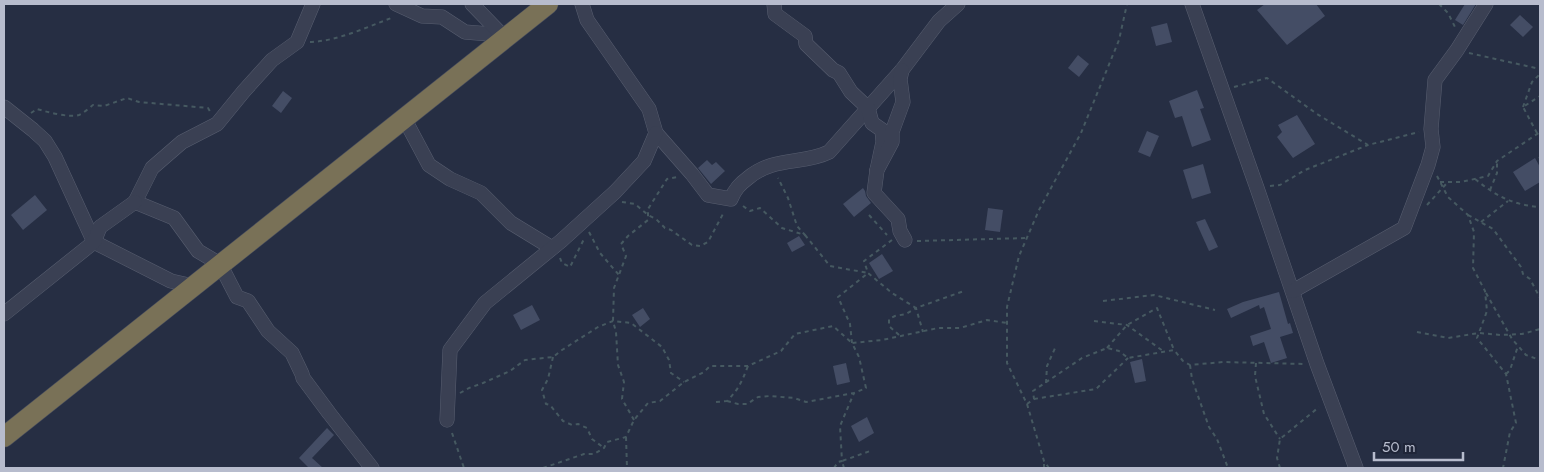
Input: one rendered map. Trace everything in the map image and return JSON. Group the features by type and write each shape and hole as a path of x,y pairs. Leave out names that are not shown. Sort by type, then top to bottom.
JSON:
{"highway":[{"path":"4,437 545,4"}],"street":[{"path":"4,314 94,242 100,227 135,202 152,168 182,142 217,124 272,60 297,42 312,4"},
{"path":"396,4 422,16 442,17 464,32 509,32"},
{"path":"472,4 509,32"},
{"path":"582,4 587,20 649,109 656,133 708,195 732,199 734,192 753,173 771,164 820,156 829,152 902,70 939,21 958,4"},
{"path":"774,4 775,14 805,36 806,44 833,70 839,73 851,92 868,108 872,123 882,130 883,142 874,193 898,219 899,240"},
{"path":"1192,4 1329,398 1356,468"},
{"path":"1293,291 1404,228 1431,154 1435,80 1457,50 1486,4"},
{"path":"877,170 892,142 892,132 902,102 900,79 902,70"},
{"path":"4,107 45,141 55,157 94,242 171,281 193,286"},
{"path":"404,118 429,165 450,179 481,193 510,222 552,248"},
{"path":"447,420 450,350 485,303 609,198 644,160 656,133"},
{"path":"135,202 174,218 198,251 220,264 237,297 248,301 268,332 292,353 303,378 372,468"}],"path":[{"path":"1044,468 1044,461 1027,404 1007,363 1008,307 1019,256 1039,210 1081,133 1119,40 1127,4"},
{"path":"1438,4 1448,13 1457,30 1465,38"},
{"path":"297,42 319,42 409,11"},
{"path":"1457,50 1540,69"},
{"path":"1523,107 1532,82 1540,74"},
{"path":"1222,90 1267,78 1317,114 1368,145"},
{"path":"1523,107 1540,96"},
{"path":"22,120 37,109 64,115 79,115 93,105 104,106 128,98 139,102 208,108 217,124"},
{"path":"1440,182 1447,183 1488,176 1498,161 1539,133 1523,107"},
{"path":"1257,188 1280,184 1305,170 1368,145 1431,129"},
{"path":"1431,154 1436,174 1448,197 1468,215 1493,229 1521,267 1523,274 1530,279 1540,298"},
{"path":"1490,190 1497,173 1498,161"},
{"path":"771,164 788,198 797,226 830,266 868,273 892,293 916,308 923,332"},
{"path":"634,420 622,399 624,382 618,366 616,332 613,321 614,288 626,256 621,244 648,220 648,209 667,179 692,174"},
{"path":"1476,179 1509,201 1524,206 1540,207"},
{"path":"1409,214 1427,206 1447,183"},
{"path":"609,198 616,202 635,204 665,228 671,230 692,245 700,246 708,242 732,199 750,211 760,208 782,228 805,235"},
{"path":"1481,222 1509,201"},
{"path":"869,215 899,240"},
{"path":"1468,215 1474,232 1472,268 1518,346 1526,355 1540,360"},
{"path":"584,220 600,253 619,275"},
{"path":"570,267 586,235 584,220"},
{"path":"868,273 864,261 899,240 1027,238"},
{"path":"716,402 727,401 747,404 758,397 770,396 794,398 806,402 854,393 866,388 860,357 852,342 850,324 838,297 868,273"},
{"path":"900,335 889,326 889,319 964,291"},
{"path":"1485,291 1487,311 1477,338 1506,374 1516,423 1510,432 1502,468"},
{"path":"1103,301 1154,295 1215,310"},
{"path":"1034,399 1033,391 1082,358 1107,348 1127,325 1157,308 1174,350 1183,361 1190,365 1223,362 1317,364"},
{"path":"626,468 626,437 634,420 648,403 660,402 684,382 704,372 710,366 748,366 781,351 795,334 833,326 852,342 882,340 938,328 960,328 988,320 1007,323"},
{"path":"448,405 468,388 510,371 525,360 553,357 598,327 613,321 631,323 662,347 671,372 684,382"},
{"path":"1094,321 1127,325 1164,351"},
{"path":"1417,332 1448,338 1479,333 1500,335 1522,334 1540,330"},
{"path":"1046,383 1047,366 1056,346"},
{"path":"1506,374 1510,370 1518,346"},
{"path":"1107,348 1119,351 1128,358"},
{"path":"1027,404 1034,399 1096,389 1128,358 1174,350"},
{"path":"553,357 548,379 542,390 546,404 550,405 563,421 587,428 592,439 604,448"},
{"path":"1256,363 1255,376 1264,414 1280,439"},
{"path":"1190,365 1192,379 1209,427 1217,439 1228,468"},
{"path":"727,401 740,385 748,366"},
{"path":"844,468 840,426 854,393"},
{"path":"1280,468 1277,458 1280,439 1329,398"},
{"path":"447,420 464,468"},
{"path":"544,468 584,454 594,454 604,448 607,442 626,437"},
{"path":"834,468 838,462 870,451"},
{"path":"1044,461 1049,468"}],"building":[{"path":"1265,4 1316,4 1325,16 1287,45 1257,10"},
{"path":"1465,4 1476,4 1463,25 1455,20"},
{"path":"1520,15 1533,27 1523,37 1510,25"},
{"path":"1167,23 1172,42 1156,46 1151,27"},
{"path":"1078,55 1089,64 1079,77 1068,68"},
{"path":"1197,90 1204,108 1200,109 1211,140 1192,147 1182,116 1175,118 1169,101"},
{"path":"283,91 292,98 281,113 272,106"},
{"path":"1297,115 1315,144 1293,158 1277,137 1282,132 1278,125"},
{"path":"1147,131 1159,136 1150,157 1138,152"},
{"path":"1535,158 1540,167 1540,182 1525,191 1513,172"},
{"path":"707,160 712,165 716,162 725,171 711,184 698,168"},
{"path":"1203,164 1211,193 1192,199 1183,170"},
{"path":"863,188 871,203 854,217 843,204"},
{"path":"35,195 47,210 23,230 11,215"},
{"path":"988,208 1003,210 1000,232 985,230"},
{"path":"1205,219 1218,247 1209,251 1196,222"},
{"path":"799,236 805,245 792,252 787,243"},
{"path":"882,254 893,271 879,279 869,263"},
{"path":"1279,292 1288,324 1290,323 1293,333 1280,337 1287,358 1271,363 1264,342 1253,346 1250,336 1271,329 1264,307 1260,309 1259,305 1231,318 1227,309 1243,302"},
{"path":"532,305 540,320 521,330 513,315"},
{"path":"643,308 650,319 640,327 632,315"},
{"path":"1142,359 1146,381 1135,383 1130,362"},
{"path":"846,363 850,382 837,385 833,366"},
{"path":"867,417 874,433 859,442 851,426"},
{"path":"327,428 334,435 312,458 323,468 309,468 299,458"}]}
